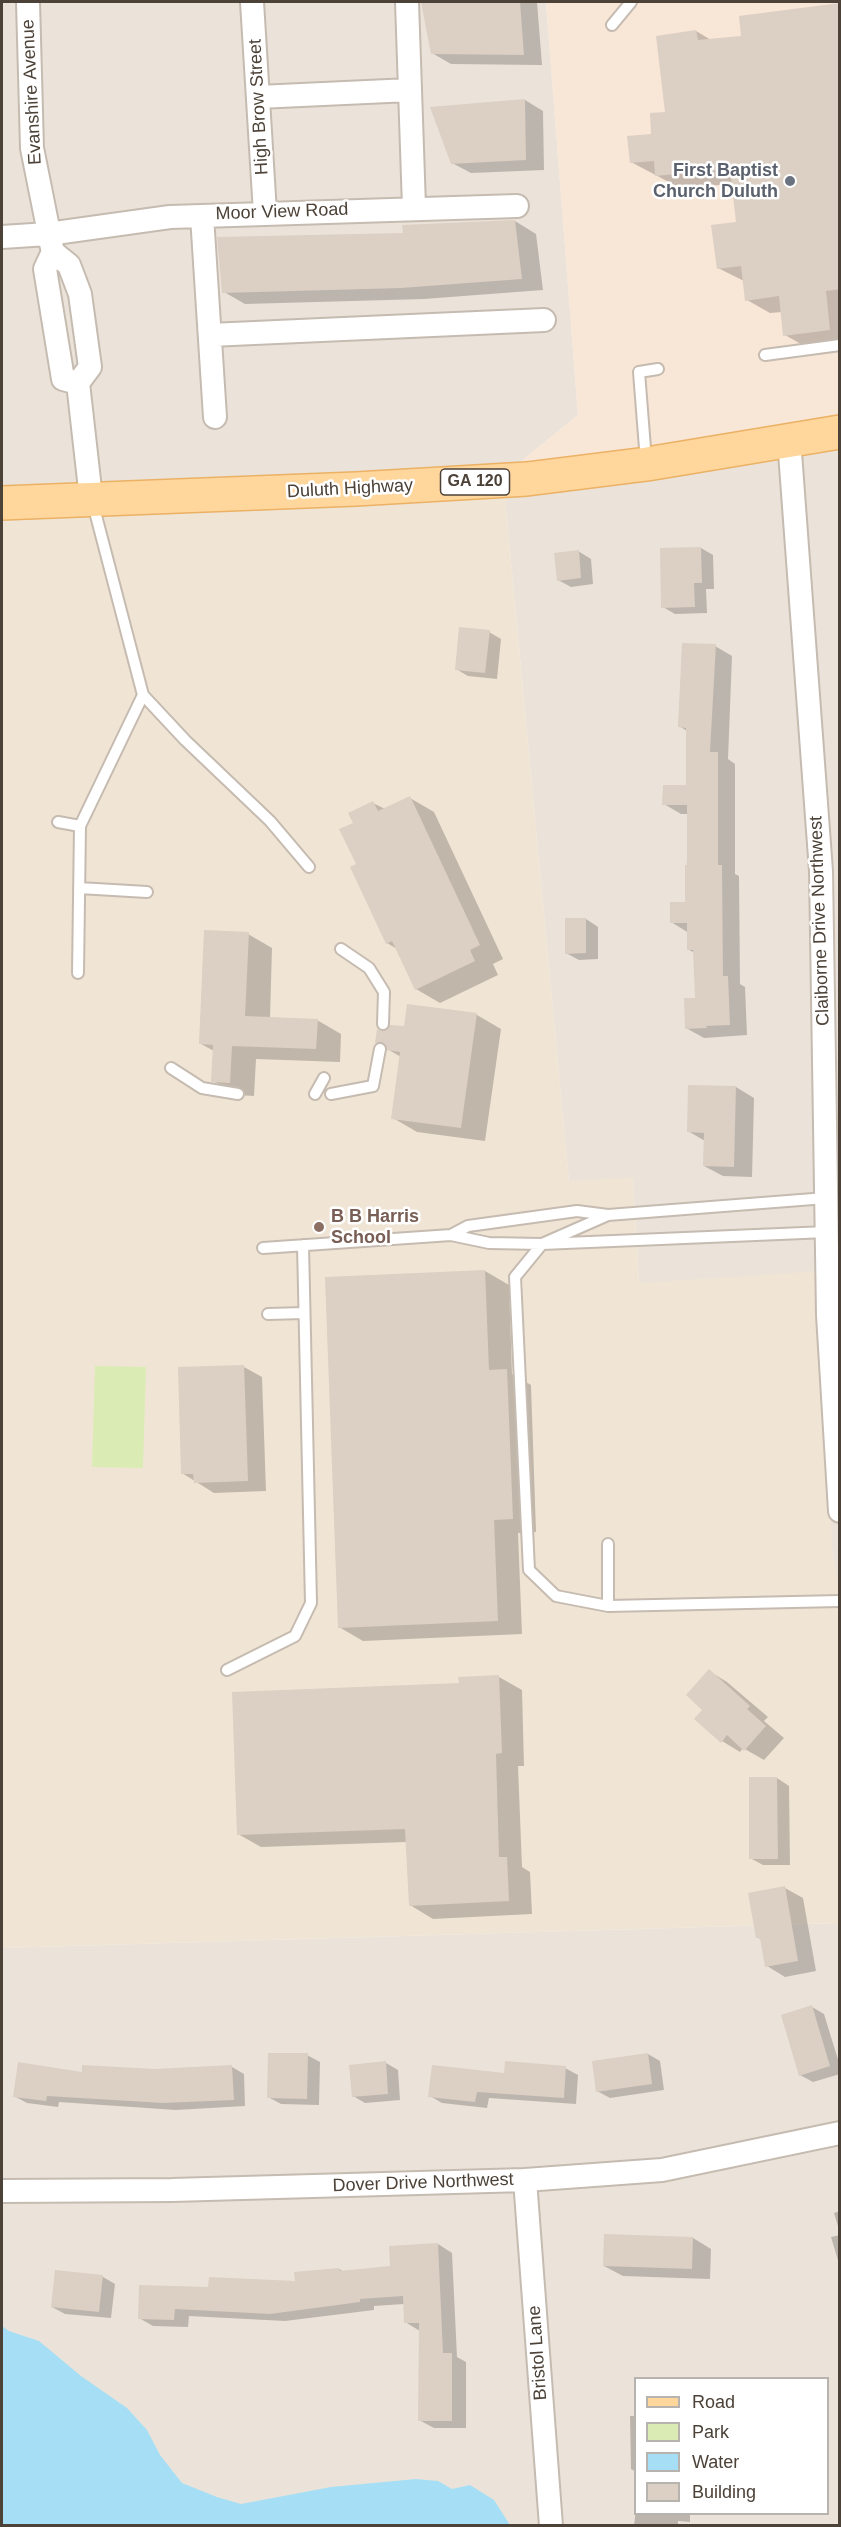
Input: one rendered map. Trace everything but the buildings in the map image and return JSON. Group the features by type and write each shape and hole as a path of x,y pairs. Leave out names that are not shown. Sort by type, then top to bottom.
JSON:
{"main road":[{"name":"Duluth Highway","path":"2,503 345,490 516,480 647,464 840,432"}],"street":[{"name":"Evanshire Avenue","path":"28,2 32,148 50,243 45,269 63,379 78,384"},
{"name":"High Brow Street","path":"252,2 265,213"},
{"path":"407,2 414,207"},
{"path":"258,97 410,90"},
{"name":"Moor View Road","path":"2,237 50,243 170,217 414,207 517,206"},
{"path":"202,216 215,417"},
{"path":"50,243 69,265 80,294 90,367 78,384 91,498"},
{"path":"210,335 544,320"},
{"path":"55,331 84,325"},
{"name":"Claiborne Drive Northwest","path":"789,439 821,871 827,1232 834,1315 840,1511"},
{"name":"Dover Drive Northwest","path":"2,2191 172,2190 525,2180 662,2170 840,2133"},
{"name":"Bristol Lane","path":"525,2180 551,2526"}],"lane":[{"path":"612,25 631,2"},
{"path":"765,355 840,345"},
{"path":"647,464 639,372 658,369"},
{"path":"91,498 143,695 184,740 270,821 309,867"},
{"path":"78,973 80,826 143,695"},
{"path":"58,822 80,826"},
{"path":"79,888 147,892"},
{"path":"341,949 369,968 384,992 383,1024"},
{"path":"331,1094 373,1086 380,1049"},
{"path":"171,1068 202,1088 238,1094"},
{"path":"315,1094 324,1078"},
{"path":"451,1235 468,1226 577,1211 608,1215 826,1198"},
{"path":"608,1215 542,1244 515,1277 529,1570 556,1596 608,1606 840,1600"},
{"path":"263,1248 451,1235 489,1244 542,1244 827,1232"},
{"path":"227,1670 295,1636 311,1603 303,1245"},
{"path":"268,1314 304,1313"},
{"path":"608,1544 608,1606"}],"shaded area":[{"path":"2,2 546,2 578,415 504,475 839,445 839,1602 832,1549 639,1283 633,1178 569,1182 503,476 215,508 2,522"},
{"path":"546,2 839,2 839,445 503,476 578,415"},
{"name":"B B Harris School","path":"503,476 569,1181 633,1177 639,1283 822,1271 832,1549 840,1602 839,1923 2,1948 2,522 215,508"},
{"path":"839,1923 839,2525 2,2525 2,1948"}],"green space":[{"path":"95,1366 146,1367 143,1468 92,1467"}],"water":[{"path":"2,2326 9,2331 39,2341 81,2376 127,2408 147,2430 160,2455 182,2483 217,2497 241,2504 331,2487 416,2479 438,2481 452,2489 470,2485 494,2500 510,2525 2,2525"}],"place":[{"name":"First Baptist Church Duluth","path":"790,181"},
{"name":"B B Harris School","path":"319,1227"}]}
